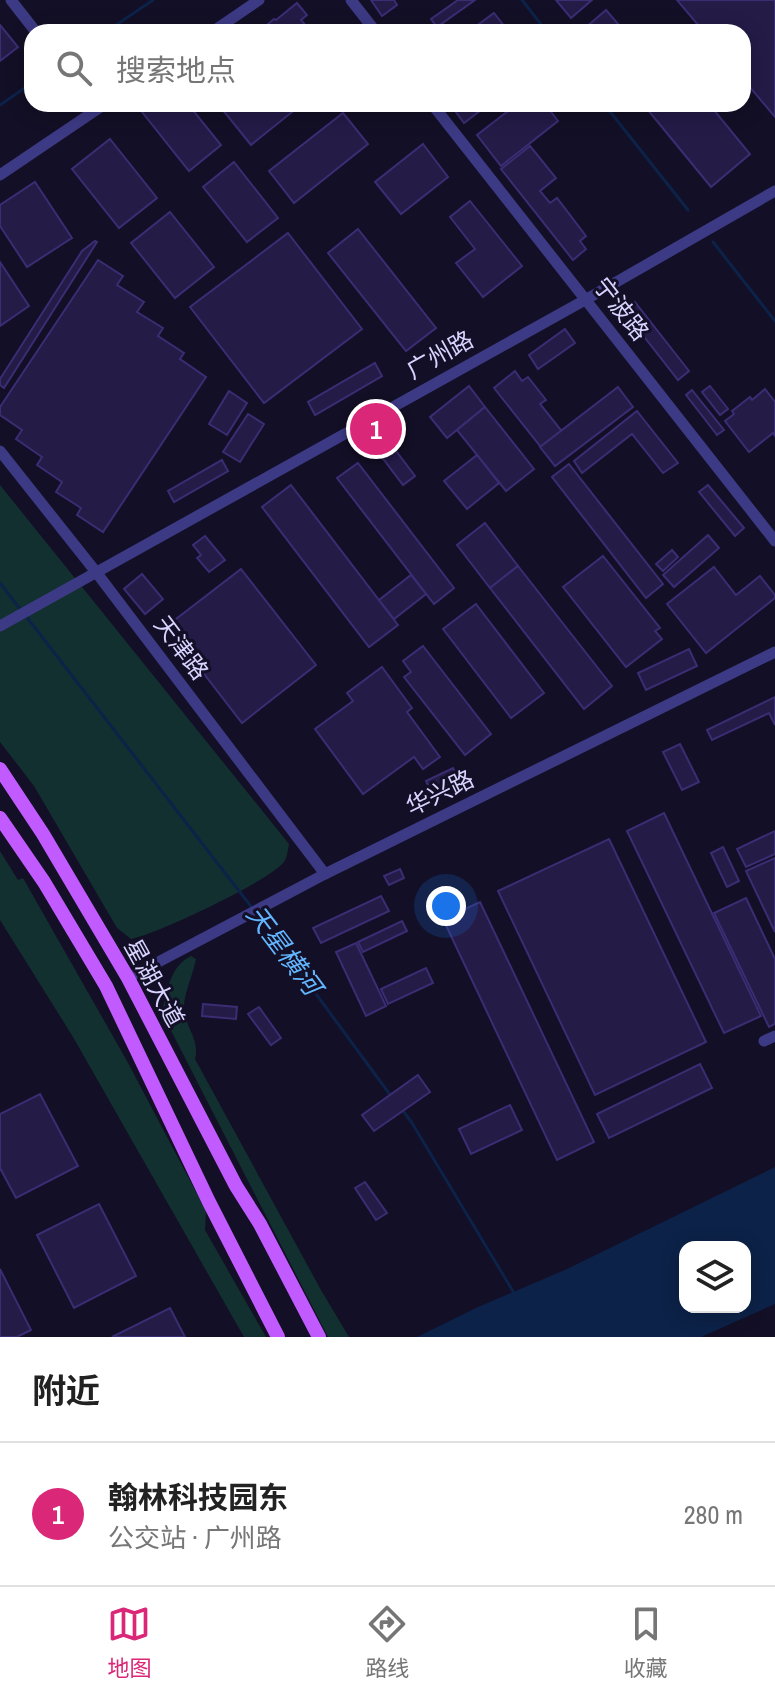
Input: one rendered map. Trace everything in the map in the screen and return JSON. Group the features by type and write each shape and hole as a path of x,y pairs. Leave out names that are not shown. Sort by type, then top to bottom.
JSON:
{"main road":[{"name":"星湖大道","path":"0,769 43,834 128,978 319,1337"},
{"name":"星湖大道","path":"0,818 44,882 106,986 278,1337"}],"street":[{"path":"11,0 30,24"},
{"path":"224,24 259,0"},
{"path":"351,0 370,24"},
{"path":"0,175 90,112"},
{"name":"宁波路","path":"438,112 775,541"},
{"name":"广州路","path":"0,626 775,191"},
{"name":"天津路","path":"0,451 96,572 325,874"},
{"name":"华兴路","path":"128,978 325,874 775,652"}],"green space":[{"path":"0,485 289,844 284,862 274,871 212,906 164,928 131,939 117,928 34,786 0,742"},
{"path":"0,851 18,880 23,878 127,1061 206,1211 205,1230 266,1337 244,1337 73,1037 0,920"},
{"path":"191,956 196,959 184,1010 196,1046 195,1059 349,1337 328,1337 162,1013 174,973"}],"water":[{"path":"775,1167 775,1304 701,1337 417,1337 567,1269"}],"building":[{"path":"371,0 394,0 397,5 382,16"},
{"path":"458,0 475,0 441,24 435,24 431,19"},
{"path":"556,0 592,0 571,18"},
{"path":"677,0 775,0 775,117 751,88 751,24 697,24"},
{"path":"297,3 307,15 301,20 304,24 268,24"},
{"path":"606,10 618,24 590,24"},
{"path":"494,13 503,24 479,24"},
{"path":"0,25 18,47 0,61"},
{"path":"142,112 194,112 221,145 189,171"},
{"path":"224,112 292,112 251,145"},
{"path":"456,112 478,112 464,123"},
{"path":"507,112 551,112 558,121 501,166 477,135"},
{"path":"650,112 716,112 750,154 711,187"},
{"path":"343,113 368,144 294,203 269,171"},
{"path":"110,139 157,198 119,228 72,169"},
{"path":"423,144 448,177 401,214 375,182"},
{"path":"530,146 556,178 540,191 550,203 557,198 586,236 580,241 586,249 573,260 501,169"},
{"path":"234,162 278,218 247,242 203,187"},
{"path":"35,182 72,238 27,267 0,226 0,205"},
{"path":"470,201 522,266 483,297 456,263 475,249 450,217"},
{"path":"170,212 214,267 175,298 131,243"},
{"path":"358,229 436,328 406,351 328,253"},
{"path":"288,233 362,329 264,403 190,307"},
{"path":"95,241 4,388 0,385 0,379 82,251"},
{"path":"98,260 123,276 117,285 144,302 137,312 163,328 158,336 184,353 180,359 206,377 103,532 77,515 81,508 56,492 62,482 37,465 42,457 16,439 22,430 0,415 0,407"},
{"path":"0,262 29,306 0,326"},
{"path":"635,302 689,371 678,380 624,311"},
{"path":"565,329 575,343 538,369 529,355"},
{"path":"375,363 382,376 315,415 308,402"},
{"path":"515,371 522,381 528,377 546,400 540,404 573,445 552,461 494,388"},
{"path":"469,386 485,407 447,438 430,417"},
{"path":"710,386 728,409 720,415 702,392"},
{"path":"618,387 633,407 555,466 540,447"},
{"path":"765,389 775,402 775,436 773,433 749,452 725,421 734,414 732,411"},
{"path":"692,390 724,430 717,435 686,395"},
{"path":"229,391 247,403 227,435 209,424"},
{"path":"485,407 534,469 506,491 457,430"},
{"path":"637,411 678,463 663,473 632,434 582,473 574,461"},
{"path":"248,414 264,424 240,462 223,452"},
{"path":"387,439 415,476 403,485 375,448"},
{"path":"477,455 499,483 467,509 444,481"},
{"path":"222,460 228,471 174,502 168,491"},
{"path":"358,463 454,588 434,604 337,478"},
{"path":"569,464 663,584 646,598 552,477"},
{"path":"291,485 398,625 369,647 262,507"},
{"path":"708,485 744,528 735,536 699,492"},
{"path":"485,523 518,566 490,588 457,545"},
{"path":"708,535 719,548 674,587 663,575"},
{"path":"205,536 225,560 209,572 197,558 201,555 193,545"},
{"path":"672,550 678,557 663,571 656,564"},
{"path":"603,556 660,628 655,631 662,639 626,667 563,587"},
{"path":"518,566 612,686 584,709 490,588"},
{"path":"714,567 736,595 760,576 775,598 706,653 667,604"},
{"path":"241,569 316,665 242,723 167,626"},
{"path":"142,574 163,599 145,614 124,589"},
{"path":"411,575 426,594 394,619 379,600"},
{"path":"476,604 544,693 511,718 443,629"},
{"path":"423,646 491,734 465,755 404,677 411,672 403,661"},
{"path":"689,649 697,666 646,690 638,673"},
{"path":"382,667 412,708 407,712 440,757 423,769 414,757 363,794 315,729 353,701 347,693"},
{"path":"775,697 775,725 769,713 712,740 707,730"},
{"path":"680,744 699,782 682,790 663,752"},
{"path":"453,768 459,780 432,794 426,781"},
{"path":"664,813 761,1016 724,1033 627,831"},
{"path":"775,831 775,854 746,867 737,849"},
{"path":"609,839 706,1042 595,1095 498,891"},
{"path":"723,847 739,881 727,887 711,853"},
{"path":"775,858 775,932 746,871"},
{"path":"400,869 404,878 389,885 384,876"},
{"path":"381,896 389,911 321,943 313,928"},
{"path":"746,898 775,959 775,1024 769,1027 714,913"},
{"path":"480,902 594,1142 557,1160 443,919"},
{"path":"402,921 407,931 363,952 358,942"},
{"path":"356,943 386,1006 366,1016 336,952"},
{"path":"426,968 433,983 388,1004 381,989"},
{"path":"203,1004 237,1007 236,1019 202,1016"},
{"path":"259,1007 281,1038 271,1045 248,1014"},
{"path":"700,1064 712,1088 609,1138 597,1114"},
{"path":"418,1075 430,1092 374,1131 362,1115"},
{"path":"40,1094 78,1166 16,1198 0,1168 0,1114"},
{"path":"510,1105 522,1130 471,1154 459,1129"},
{"path":"365,1182 387,1213 376,1220 355,1188"},
{"path":"99,1204 136,1276 74,1308 37,1235"},
{"path":"0,1269 31,1330 17,1337 0,1337"},
{"path":"170,1308 185,1337 112,1337"}],"waterway":[{"path":"118,24 153,0"},
{"path":"522,0 541,24"},
{"path":"0,105 24,88"},
{"path":"610,112 688,210"},
{"path":"713,242 775,321"},
{"name":"天星横河","path":"0,583 20,609"},
{"name":"天星横河","path":"25,615 253,909"},
{"name":"天星横河","path":"258,915 391,1096"},
{"name":"天星横河","path":"401,1108 514,1293"}],"place":[{"name":"翰林科技园东","path":"376,429"}]}
